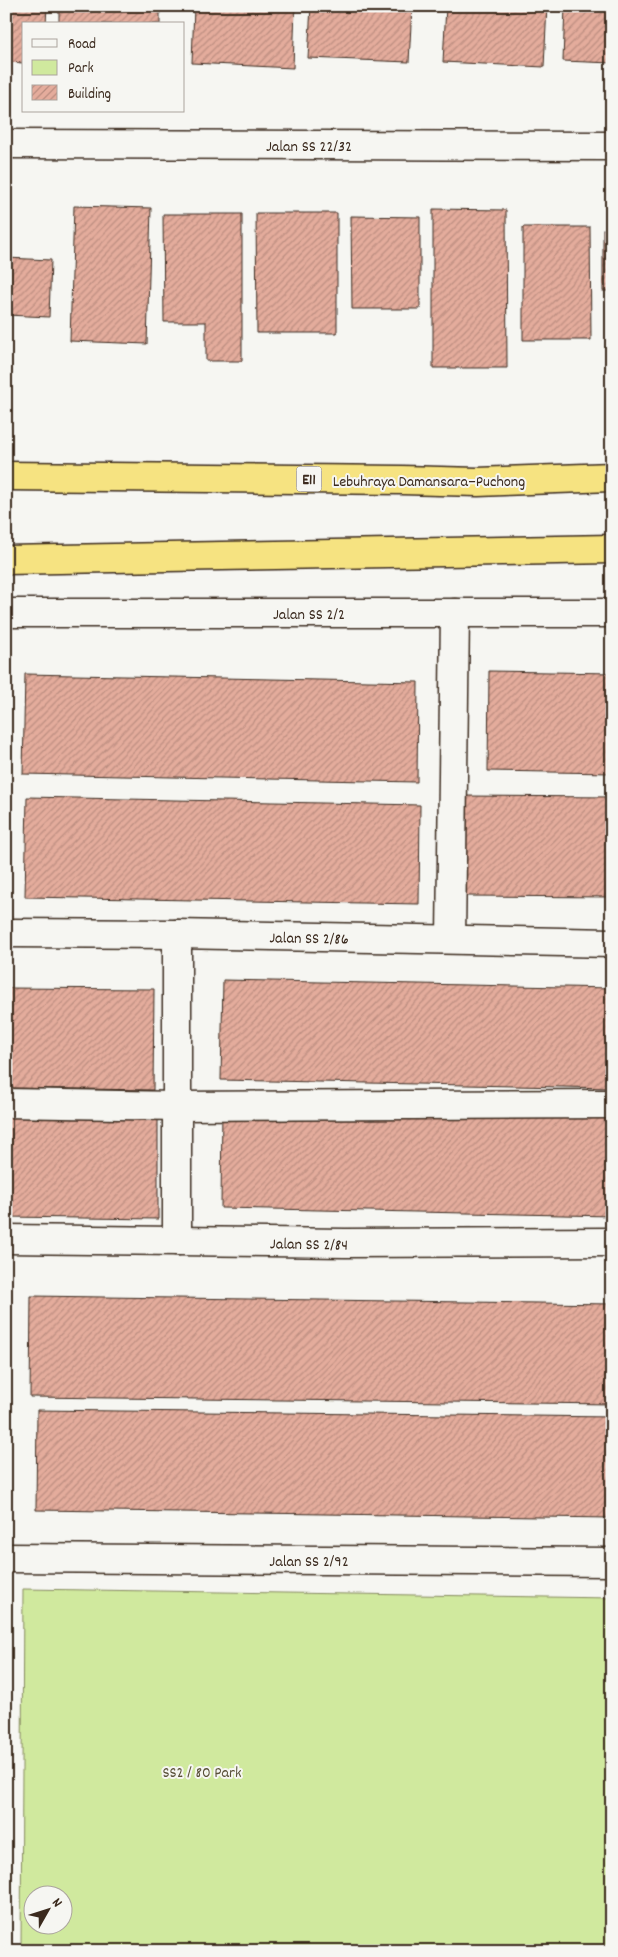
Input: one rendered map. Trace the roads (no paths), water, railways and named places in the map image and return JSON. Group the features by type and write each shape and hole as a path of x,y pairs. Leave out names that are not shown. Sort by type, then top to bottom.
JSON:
{"highway":[{"name":"Lebuhraya Damansara–Puchong","path":"6,476 478,482 612,477"},
{"path":"6,560 612,549"}],"street":[{"name":"Jalan SS 22/32","path":"6,144 612,146"},
{"name":"Jalan SS 2/2","path":"6,613 612,613"},
{"path":"451,939 456,613"},
{"name":"Jalan SS 2/86","path":"6,933 177,934 612,943"},
{"path":"177,934 177,1241"},
{"path":"6,1103 176,1106 612,1104"},
{"name":"Jalan SS 2/84","path":"6,1239 345,1243 612,1242"},
{"name":"Jalan SS 2/92","path":"6,1558 612,1562"}],"park label":[{"name":"SS2 / 80 Park","path":"202,1771"}]}
